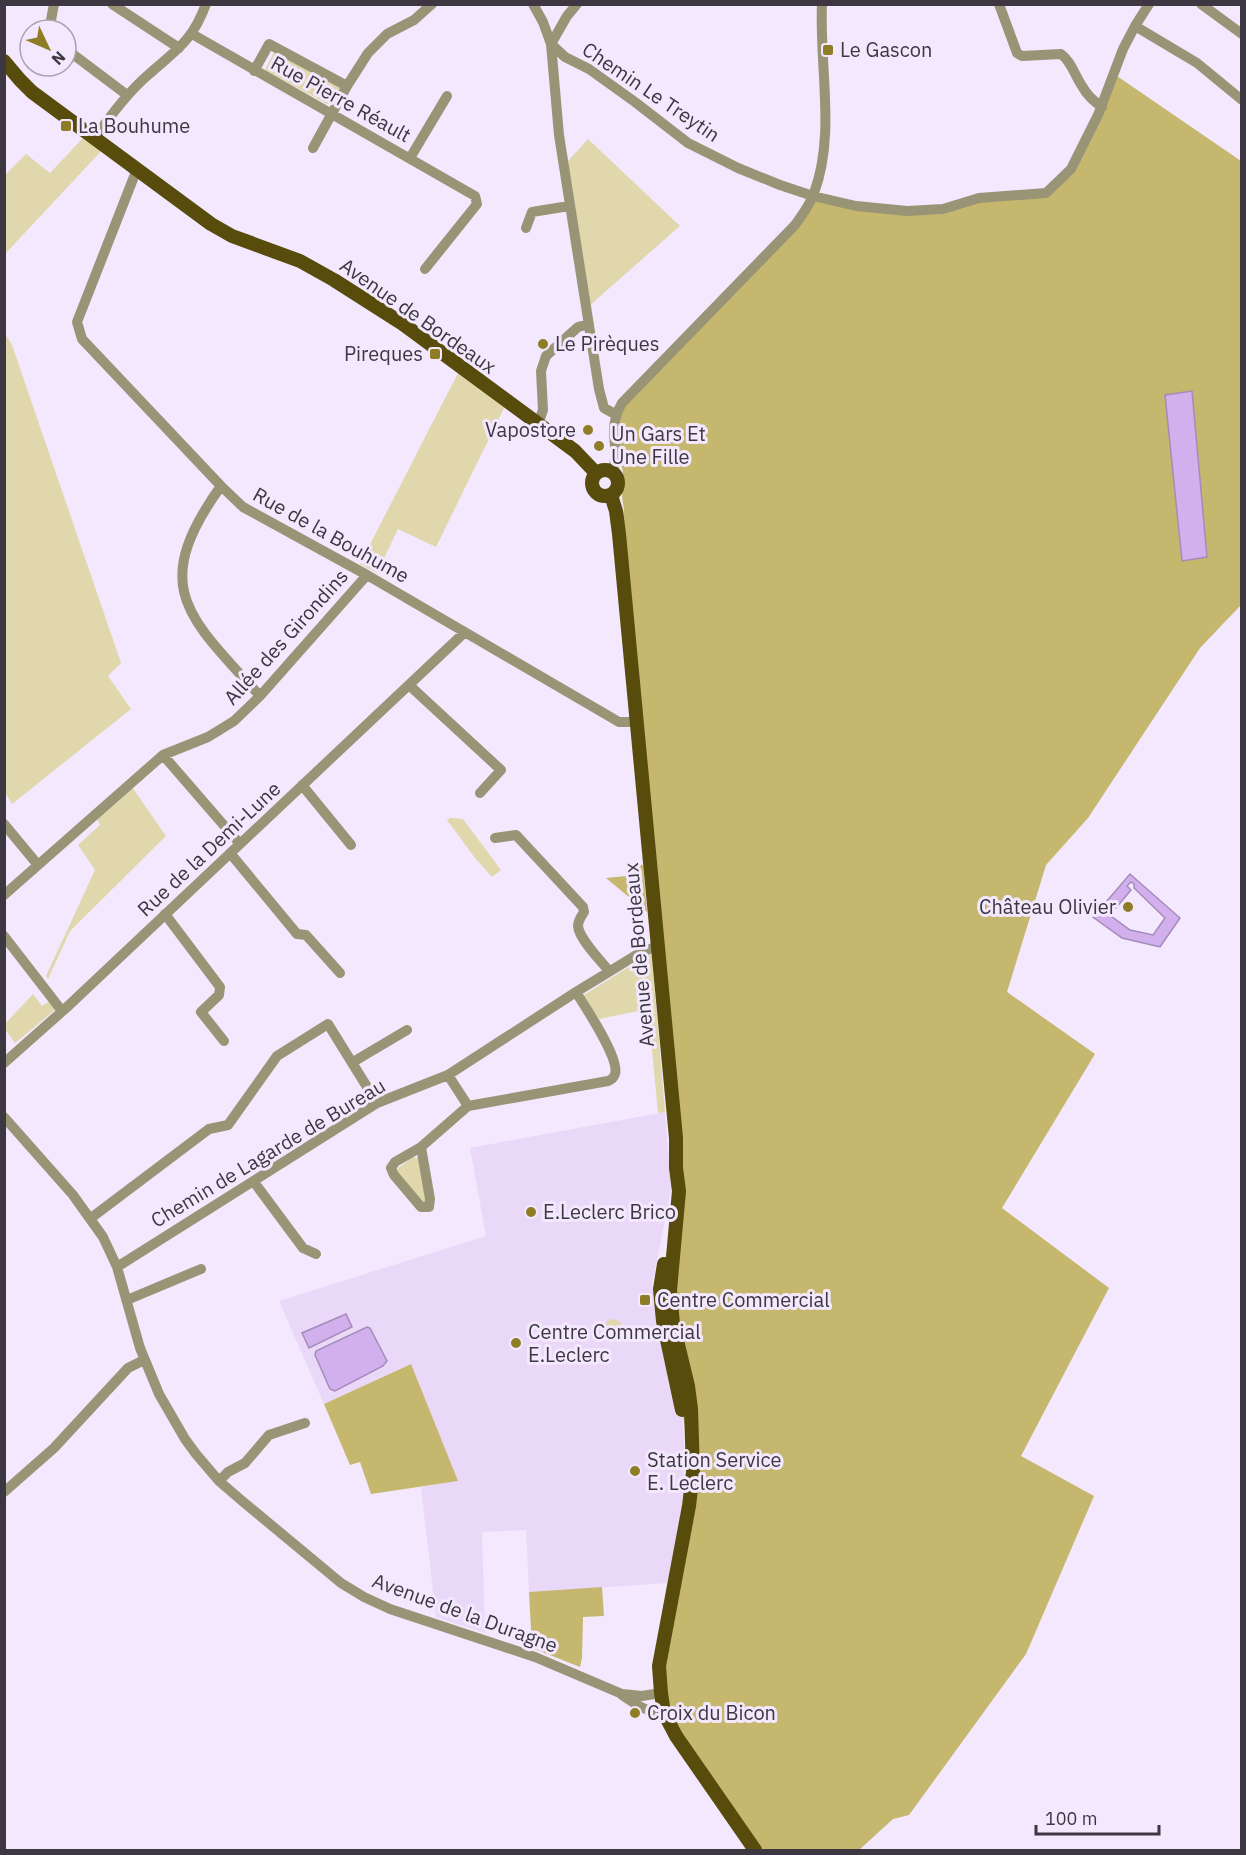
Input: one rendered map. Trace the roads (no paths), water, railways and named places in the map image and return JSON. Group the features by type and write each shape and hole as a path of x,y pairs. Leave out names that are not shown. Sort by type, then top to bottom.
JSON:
{"main road":[{"name":"Avenue de Bordeaux","path":"4,61 32,92 211,224 232,236 300,261 369,302 412,331 574,451 596,473"},
{"path":"604,470 612,472 619,484 611,495 603,496 593,489 592,480 596,473 604,470"},
{"name":"Avenue de Bordeaux","path":"611,495 619,534 676,1138 679,1191 670,1290 673,1324 688,1386 691,1409 693,1472 689,1502"},
{"path":"676,1168 673,1217 660,1289 663,1321 680,1395 689,1449 689,1502 659,1666 661,1693 664,1713 687,1753 755,1851"}],"street":[{"path":"112,4 179,48"},
{"path":"94,139 127,95 192,34 206,4"},
{"path":"313,148 368,53 387,34 414,20 432,4"},
{"path":"533,4 551,44 559,135 569,206 603,405 615,414"},
{"path":"551,44 567,16 577,4"},
{"path":"612,472 615,458 613,433 615,414 630,393 795,225 813,196 819,174 825,130 822,4"},
{"path":"999,4 1017,53 1022,56 1061,54 1066,58 1091,99 1102,107"},
{"name":"Chemin Le Treytin","path":"551,44 565,57 589,69 688,143 738,168 813,196 856,206 907,211 943,209 979,198 1046,193 1071,169 1102,107 1123,49 1149,4"},
{"path":"1201,4 1242,34"},
{"path":"1135,26 1197,63 1242,100"},
{"name":"Rue Pierre Réault","path":"192,34 475,196 477,204 425,269"},
{"name":"Rue Pierre Réault","path":"254,71 269,44 347,86"},
{"path":"78,58 127,95"},
{"name":"Rue Pierre Réault","path":"410,158 447,96"},
{"name":"Rue de la Bouhume","path":"137,170 77,322 81,339 243,507 367,575 620,722 637,722"},
{"path":"526,228 532,212 569,206"},
{"path":"538,424 543,410 542,364 546,356 587,318"},
{"path":"221,486 197,522 189,542 182,571 184,596 197,624 260,696"},
{"name":"Allée des Girondins","path":"4,895 163,755 208,737 234,721 260,696 367,575"},
{"name":"Rue de la Demi-Lune","path":"4,1063 465,632"},
{"path":"408,685 501,770 480,794"},
{"path":"163,755 240,844"},
{"path":"302,785 351,845"},
{"path":"4,824 38,865"},
{"path":"495,838 516,835 583,907 584,912 578,927 581,935 609,971"},
{"path":"230,853 297,934 306,935 340,974"},
{"path":"165,914 220,987 219,995 201,1012 224,1041"},
{"path":"4,936 62,1011"},
{"name":"Chemin de Lagarde de Bureau","path":"117,1267 377,1103 448,1075 609,971 657,946"},
{"path":"420,1148 430,1199 429,1207 421,1207 394,1175 391,1168 395,1162 420,1148 468,1106 608,1081 613,1078 615,1072 611,1053 576,992"},
{"path":"91,1218 208,1129 228,1125 277,1056 328,1024 377,1103"},
{"path":"352,1062 407,1030"},
{"path":"448,1075 468,1106"},
{"name":"Avenue de la Duragne","path":"4,1117 42,1158 91,1218 106,1242 117,1267 144,1360 159,1394 185,1439 219,1480 326,1571 364,1597 390,1609 534,1657 622,1694 638,1707 664,1713"},
{"path":"254,1182 303,1248 316,1254"},
{"path":"127,1300 201,1269"},
{"path":"4,1492 54,1448 128,1368 144,1360"},
{"path":"219,1480 245,1463 269,1435 305,1423"},
{"name":"Avenue de la Duragne","path":"622,1694 642,1696 661,1693"}],"place":[{"name":"Le Gascon","path":"828,50"},
{"name":"La Bouhume","path":"66,126"},
{"name":"Le Pirèques","path":"543,344"},
{"name":"Pireques","path":"435,354"},
{"name":"Vapostore","path":"588,430"},
{"name":"Un Gars Et Une Fille","path":"599,446"},
{"name":"Château Olivier","path":"1128,907"},
{"name":"E.Leclerc Brico","path":"531,1212"},
{"name":"Centre Commercial","path":"645,1300"},
{"name":"Centre Commercial E.Leclerc","path":"516,1343"},
{"name":"Station Service E. Leclerc","path":"635,1471"},
{"name":"Croix du Bicon","path":"635,1713"}]}
